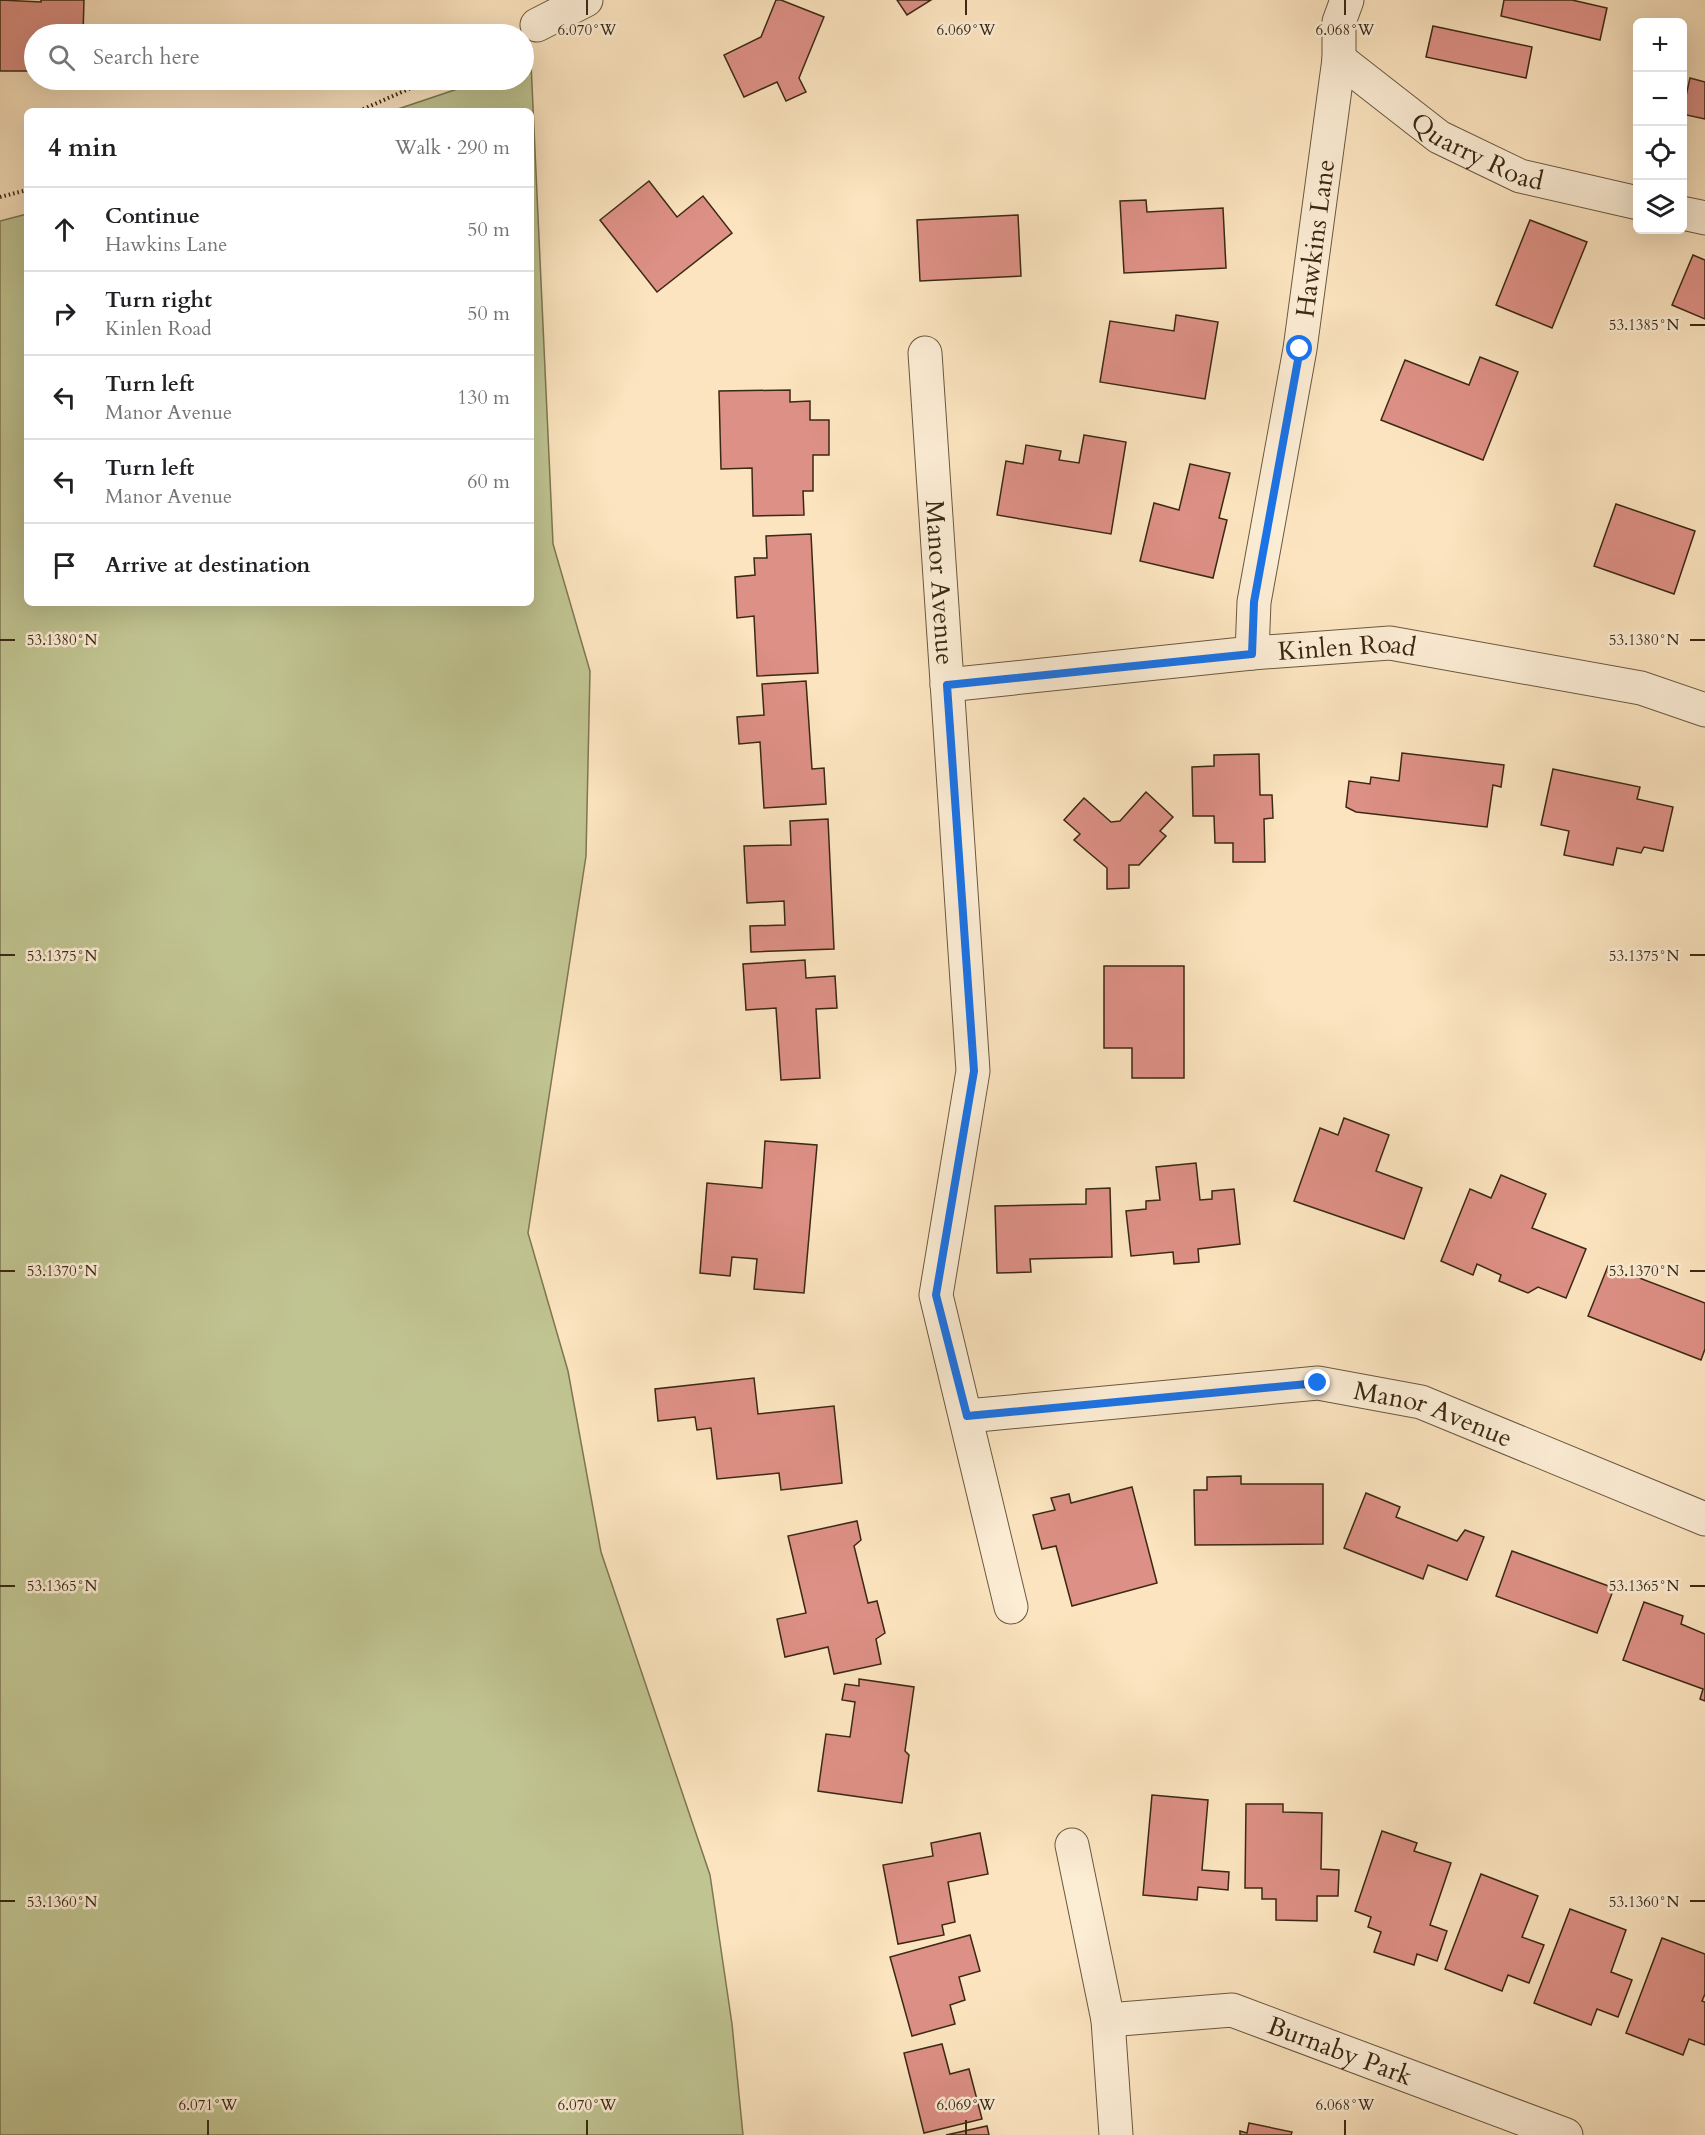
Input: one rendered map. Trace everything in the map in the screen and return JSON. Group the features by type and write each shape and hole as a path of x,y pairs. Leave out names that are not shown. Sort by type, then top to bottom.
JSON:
{"street":[{"path":"537,25 586,0"},
{"name":"Hawkins Lane","path":"1252,654 1254,602 1300,349 1339,59 1339,22 1347,0"},
{"name":"Quarry Road","path":"1339,59 1439,137 1520,176 1633,202"},
{"path":"1687,214 1705,218"},
{"name":"Manor Avenue","path":"925,353 974,1071 936,1295 967,1416 1011,1607"},
{"name":"Kinlen Road","path":"947,685 1252,654 1390,643 1641,688 1705,710"},
{"name":"Manor Avenue","path":"967,1416 1318,1383 1421,1402 1705,1519"},
{"path":"1072,1845 1108,2020 1116,2135"},
{"name":"Burnaby Park","path":"1108,2020 1232,2010 1566,2135"}],"path":[{"path":"366,108 406,90"},
{"path":"0,197 24,191"}],"green space":[{"path":"454,90 532,90 533,108 401,108"},
{"path":"534,129 553,544 590,671 586,856 528,1233 568,1371 601,1552 710,1875 732,2024 743,2135 0,2135 0,221 24,215 24,606 534,606"}],"building":[{"path":"0,0 41,2 41,0 84,0 83,24 24,24 24,71 0,71"},
{"path":"776,0 824,17 799,78 806,92 786,101 777,82 744,97 724,55 761,37"},
{"path":"897,0 931,0 907,15"},
{"path":"1504,0 1572,0 1607,8 1600,40 1501,16"},
{"path":"1433,26 1532,47 1526,78 1426,57"},
{"path":"1690,78 1705,82 1705,119 1687,115 1687,92"},
{"path":"649,181 677,217 703,196 732,233 657,292 600,220"},
{"path":"1146,200 1147,212 1223,208 1226,268 1124,273 1120,201"},
{"path":"1018,215 1021,276 920,281 917,220"},
{"path":"1530,220 1587,242 1552,328 1496,305"},
{"path":"1693,255 1705,260 1705,319 1672,305"},
{"path":"1176,315 1218,322 1205,399 1100,382 1110,321 1174,331"},
{"path":"1480,357 1518,372 1483,460 1381,420 1405,360 1469,385"},
{"path":"790,390 790,402 810,401 810,420 829,420 829,455 813,455 813,491 803,491 804,515 753,516 752,468 721,469 719,391"},
{"path":"1084,435 1126,442 1111,534 997,515 1006,461 1023,464 1026,445 1061,451 1059,460 1079,463"},
{"path":"1190,464 1230,473 1219,518 1227,520 1213,578 1140,561 1154,503 1179,510"},
{"path":"1616,504 1695,531 1674,594 1594,566"},
{"path":"811,534 818,673 757,676 754,616 737,618 735,577 755,575 754,558 767,558 766,536"},
{"path":"806,681 812,769 824,768 826,804 764,808 760,742 739,744 737,717 764,715 762,684"},
{"path":"1402,753 1504,765 1501,787 1493,785 1487,827 1356,812 1346,807 1349,781 1370,784 1371,777 1399,781"},
{"path":"1259,754 1260,795 1272,795 1273,818 1264,819 1265,862 1233,862 1233,843 1215,843 1214,816 1193,816 1192,767 1214,766 1214,755"},
{"path":"1553,769 1640,787 1637,799 1673,807 1663,851 1644,847 1641,853 1617,848 1613,865 1564,855 1569,831 1541,825"},
{"path":"1146,792 1173,817 1160,831 1166,836 1139,865 1129,865 1129,888 1107,889 1107,868 1074,840 1080,834 1064,820 1084,798 1111,822 1120,821"},
{"path":"828,819 834,949 751,952 750,926 785,925 784,901 747,903 744,846 791,845 790,821"},
{"path":"805,960 806,978 835,976 837,1008 816,1009 820,1078 781,1080 776,1008 746,1010 743,964"},
{"path":"1104,966 1184,966 1184,1078 1132,1078 1132,1048 1104,1048"},
{"path":"1344,1118 1389,1135 1376,1171 1422,1188 1404,1239 1294,1201 1320,1128 1338,1135"},
{"path":"765,1141 817,1145 804,1293 754,1289 757,1259 732,1257 730,1276 700,1273 707,1183 762,1188"},
{"path":"1196,1163 1200,1200 1212,1199 1212,1191 1234,1189 1240,1244 1198,1249 1199,1262 1174,1264 1173,1252 1131,1256 1126,1211 1146,1209 1146,1201 1160,1200 1156,1167"},
{"path":"1501,1175 1546,1194 1532,1228 1586,1249 1566,1298 1538,1287 1528,1293 1499,1281 1501,1275 1477,1264 1473,1275 1441,1261 1470,1189 1491,1198"},
{"path":"1110,1188 1112,1257 1030,1259 1031,1272 997,1273 995,1206 1086,1204 1086,1189"},
{"path":"1608,1266 1705,1303 1705,1349 1701,1360 1588,1316"},
{"path":"754,1378 758,1414 834,1406 842,1483 781,1490 779,1473 717,1479 711,1428 697,1430 695,1417 658,1421 655,1389"},
{"path":"1241,1476 1241,1484 1323,1484 1323,1544 1195,1545 1194,1490 1207,1490 1207,1477"},
{"path":"1132,1487 1157,1583 1072,1606 1056,1546 1042,1549 1033,1515 1055,1510 1051,1498 1069,1494 1071,1503"},
{"path":"1366,1493 1400,1507 1396,1517 1457,1541 1465,1530 1484,1537 1467,1580 1428,1565 1423,1579 1344,1548"},
{"path":"857,1521 861,1540 854,1546 868,1603 877,1601 885,1633 876,1639 881,1664 834,1674 828,1647 785,1657 777,1619 806,1613 788,1536"},
{"path":"1512,1551 1614,1588 1597,1633 1496,1596"},
{"path":"1644,1602 1683,1616 1681,1624 1705,1634 1705,1701 1700,1699 1703,1689 1623,1660"},
{"path":"859,1679 914,1687 905,1751 909,1755 902,1803 818,1791 826,1734 850,1737 855,1702 842,1700 845,1684 859,1686"},
{"path":"1152,1795 1208,1800 1202,1870 1229,1872 1228,1890 1198,1887 1197,1900 1143,1895"},
{"path":"1246,1804 1283,1804 1283,1812 1322,1813 1321,1869 1339,1870 1338,1896 1317,1896 1317,1921 1276,1920 1276,1899 1262,1899 1262,1888 1245,1888"},
{"path":"1382,1831 1417,1843 1414,1851 1451,1863 1430,1925 1447,1931 1437,1961 1417,1954 1414,1965 1374,1952 1381,1932 1368,1927 1371,1917 1355,1911"},
{"path":"980,1833 988,1874 948,1882 955,1922 942,1925 944,1935 898,1944 883,1865 933,1856 931,1843"},
{"path":"1481,1874 1538,1896 1522,1937 1544,1945 1529,1983 1508,1975 1502,1991 1445,1969"},
{"path":"1570,1909 1626,1930 1611,1972 1632,1980 1618,2017 1597,2009 1591,2025 1534,2003"},
{"path":"970,1935 980,1971 959,1977 965,2000 950,2005 955,2024 912,2036 890,1957"},
{"path":"1662,1938 1705,1954 1705,1994 1702,2001 1705,2002 1705,2045 1689,2039 1683,2055 1626,2033"},
{"path":"942,2044 950,2074 969,2069 982,2119 924,2133 904,2053"},
{"path":"1249,2123 1292,2132 1291,2135 1240,2135 1240,2131 1247,2133"},
{"path":"987,2126 989,2135 946,2135"}],"route":[{"path":"1300,349 1254,602 1252,654 947,685 974,1071 936,1295 967,1416 1318,1383"}]}
